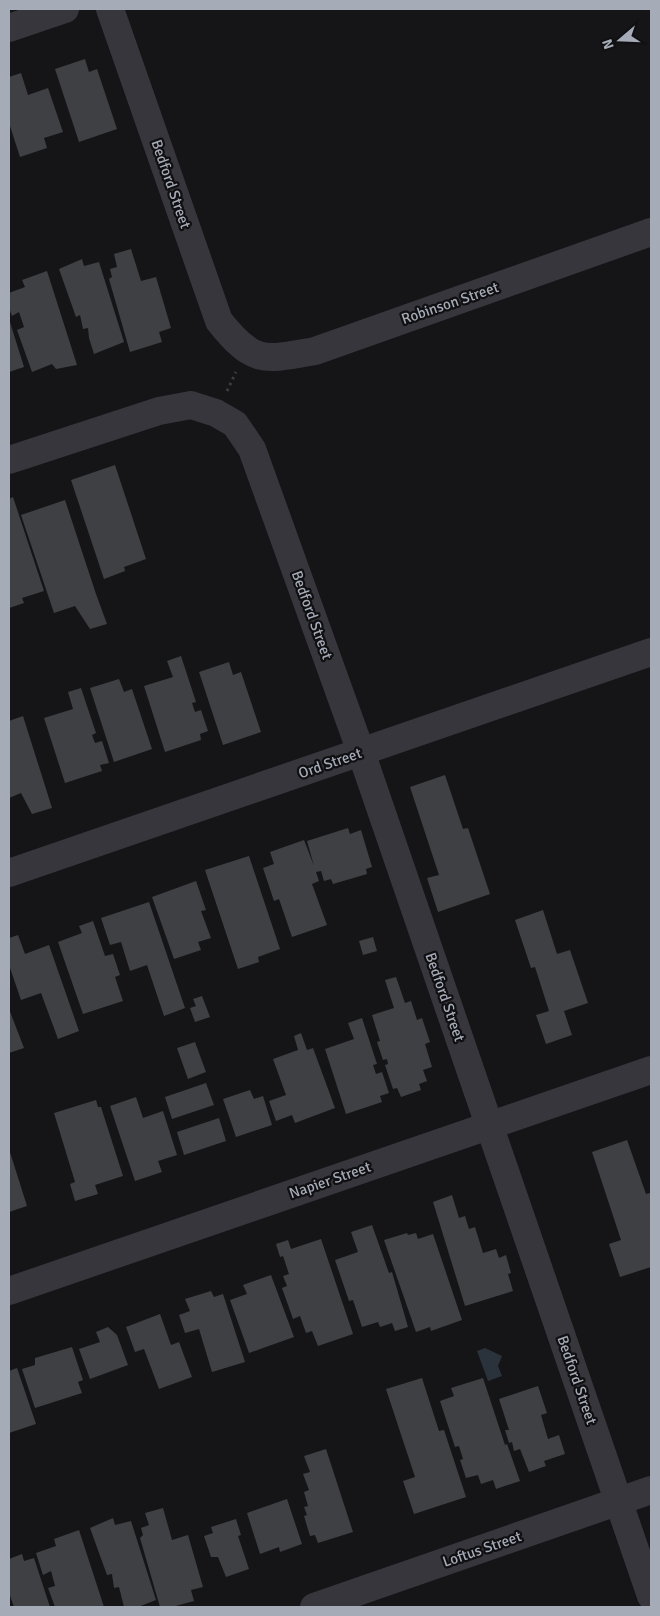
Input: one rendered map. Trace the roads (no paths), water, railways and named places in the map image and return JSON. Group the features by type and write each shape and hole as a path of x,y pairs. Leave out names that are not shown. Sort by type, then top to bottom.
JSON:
{"street":[{"path":"9,28 65,9"},
{"name":"Bedford Street","path":"110,9 219,321 246,351"},
{"name":"Robinson Street","path":"246,351 263,357 288,356 315,351 651,232"},
{"name":"Bedford Street","path":"9,460 159,411 191,405 216,413 235,424 252,449 361,752 651,1596"},
{"name":"Ord Street","path":"9,873 651,652"},
{"name":"Napier Street","path":"9,1291 651,1070"},
{"name":"Loftus Street","path":"314,1607 651,1490"}]}
